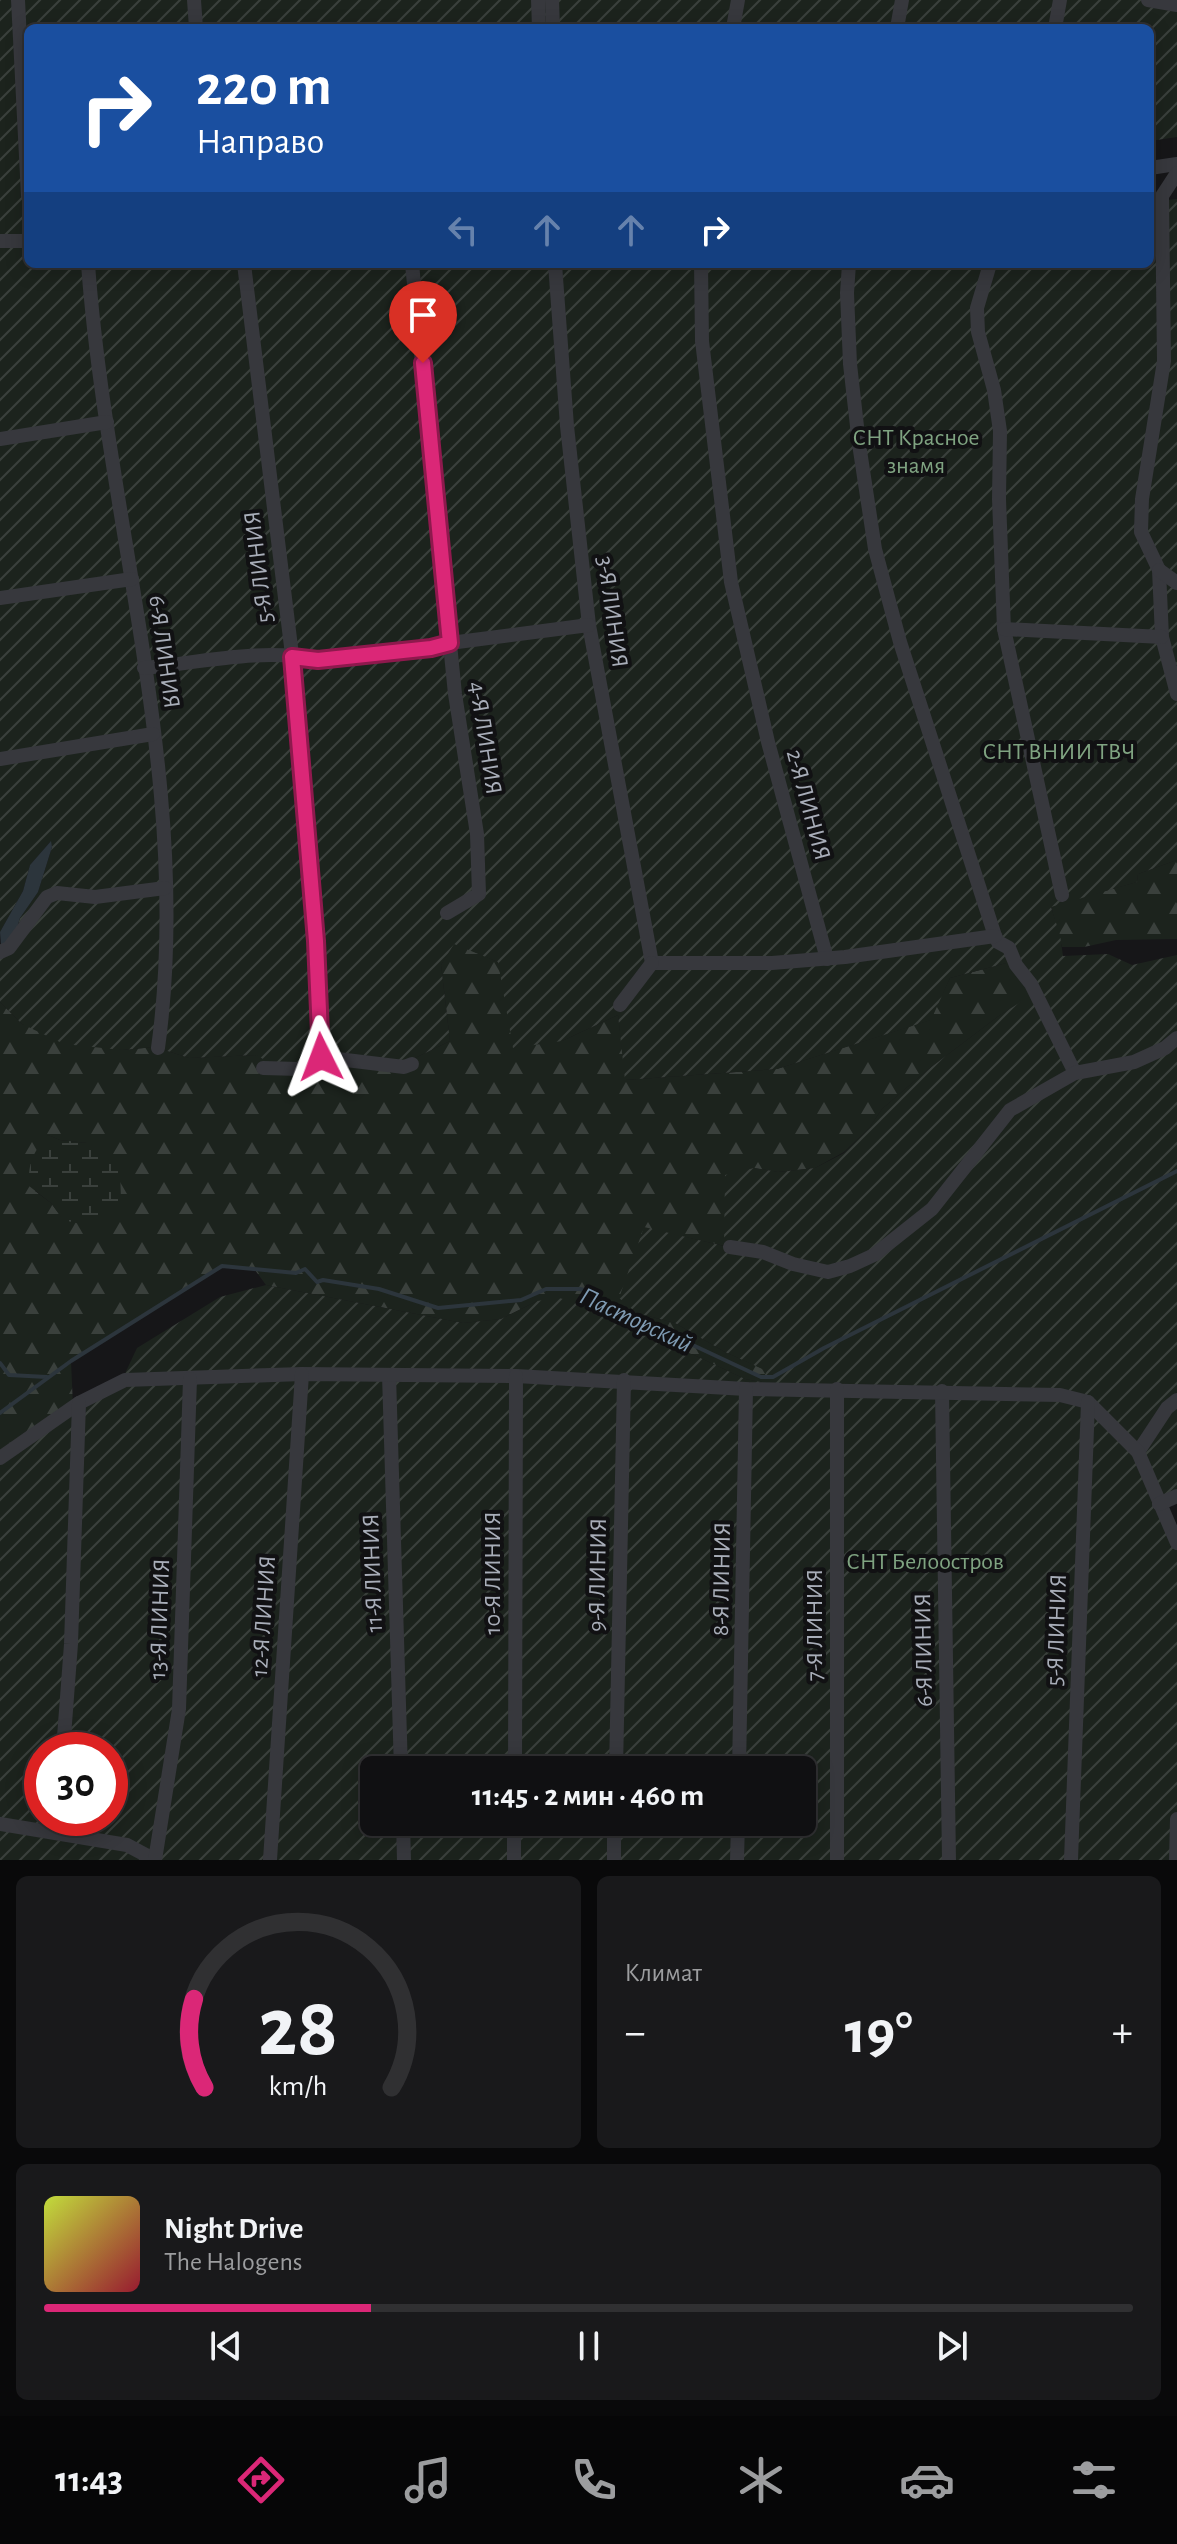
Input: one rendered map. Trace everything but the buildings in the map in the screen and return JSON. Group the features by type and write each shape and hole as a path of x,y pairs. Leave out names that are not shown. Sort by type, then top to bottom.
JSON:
{"street":[{"path":"18,0 24,118"},
{"path":"194,0 196,24"},
{"path":"538,0 539,24"},
{"path":"552,0 553,24"},
{"path":"734,24 738,0"},
{"path":"898,24 902,0"},
{"path":"1056,24 1060,0"},
{"path":"1148,0 1177,5"},
{"path":"1154,167 1177,164"},
{"path":"1177,173 1162,196 1164,361 1142,499 1141,532 1159,570 1162,637 1177,694"},
{"path":"0,241 24,241"},
{"name":"6-Я ЛИНИЯ","path":"88,268 107,422 161,796 167,977 158,1048"},
{"name":"5-Я ЛИНИЯ","path":"244,268 292,657 316,941 321,1057"},
{"name":"4-Я ЛИНИЯ","path":"412,268 455,694 477,834 479,894 447,913"},
{"name":"3-Я ЛИНИЯ","path":"555,268 566,411 589,625 652,963"},
{"name":"2-Я ЛИНИЯ","path":"701,268 702,341 729,568 768,742 827,959"},
{"path":"849,268 850,364 859,444 875,549 900,642 995,936 998,942 1009,948 1016,965 1031,984 1075,1073"},
{"path":"989,268 977,308 978,332 994,390 1000,431 1004,629 1062,895"},
{"path":"0,439 107,422"},
{"path":"1159,570 1176,582 1162,592"},
{"path":"0,598 132,579"},
{"path":"144,668 260,656 318,660 431,648 589,625"},
{"path":"1004,629 1162,637"},
{"path":"0,759 153,734"},
{"path":"0,952 9,948 47,897 57,893 95,897 165,888"},
{"path":"620,1005 652,963 772,963 827,959 995,936"},
{"path":"730,1247 763,1252 793,1264 828,1272 874,1255 932,1209 1010,1110 1075,1073 1134,1062 1165,1048 1177,1038"},
{"path":"263,1068 299,1069 321,1057 404,1067 412,1064"},
{"path":"0,1458 79,1403 125,1380 302,1374 516,1376 746,1389 1060,1395 1088,1402 1138,1452 1177,1543"},
{"name":"12-Я ЛИНИЯ","path":"270,1860 302,1374"},
{"name":"11-Я ЛИНИЯ","path":"389,1375 401,1756"},
{"name":"10-Я ЛИНИЯ","path":"515,1756 516,1376"},
{"name":"13-Я ЛИНИЯ","path":"155,1860 179,1709 190,1379"},
{"name":"9-Я ЛИНИЯ","path":"616,1756 624,1380"},
{"name":"8-Я ЛИНИЯ","path":"739,1756 746,1389"},
{"name":"7-Я ЛИНИЯ","path":"837,1389 837,1860"},
{"name":"6-Я ЛИНИЯ","path":"942,1391 949,1860"},
{"path":"1138,1452 1167,1408 1177,1400"},
{"name":"5-Я ЛИНИЯ","path":"1071,1860 1088,1402"},
{"path":"64,1732 71,1644 79,1403"},
{"path":"1159,1504 1177,1496"},
{"path":"1176,1860 1177,1819"},
{"path":"0,1824 24,1828"},
{"path":"70,1836 127,1845 155,1860"},
{"path":"403,1836 404,1860"},
{"path":"514,1836 514,1860"},
{"path":"614,1836 614,1860"},
{"path":"737,1860 738,1836"}],"green space":[{"path":"0,0 1177,0 1177,137 1154,140 1154,24 24,24 24,268 1154,268 1154,202 1177,199 1177,860 1138,874 1137,882 1051,907 1063,956 1108,954 1132,965 1177,955 1177,1497 1160,1505 1177,1543 1177,1860 0,1860 0,1458 121,1382 137,1348 220,1297 266,1285 463,1323 501,1319 537,1301 559,1298 591,1306 664,1345 745,1379 761,1382 767,1371 725,1352 675,1323 637,1313 619,1298 644,1227 724,1246 725,1175 754,1168 779,1172 815,1168 844,1153 869,1128 882,1109 926,1071 1000,1015 1035,993 1014,961 950,978 931,1020 777,1069 625,1080 618,1015 562,1041 513,1048 498,962 454,944 441,965 450,1041 413,1059 410,1065 341,1060 276,1068 257,1055 189,1058 155,1047 122,1050 64,1044 22,1024 0,1002 0,944 15,934 20,918 38,892 52,847 50,842 30,865 23,891 0,932"},
{"path":"1177,860 1177,939 1116,940 1084,947 1062,947 1051,906 1137,882 1138,874"},
{"path":"454,943 498,962 562,1041 618,1015 626,1080 777,1069 930,1020 950,978 1014,961 1035,994 1000,1015 926,1071 882,1109 869,1128 844,1152 815,1168 778,1172 754,1168 725,1246 644,1228 637,1313 675,1323 725,1352 768,1371 761,1382 745,1379 664,1345 591,1306 537,1301 501,1319 463,1323 266,1285 255,1270 223,1266 71,1361 73,1407 0,1458 0,1002 22,1024 122,1050 155,1047 189,1058 257,1055 310,1065 413,1059 450,1041 441,965","holes":["48,1135 60,1140 87,1143 63,1219 51,1203 35,1191"]},
{"path":"48,1135 60,1140 87,1143 120,1170 121,1200 99,1228 63,1220 51,1203 29,1186 32,1158"}],"shaded area":[{"path":"51,841 52,847 38,892 20,918 15,934 6,945 1,946 0,932 23,891 30,865"}],"waterway":[{"name":"Пасторский","path":"0,1413 71,1361 222,1266 296,1273 305,1269 317,1282 323,1280 379,1289 438,1308 521,1300 546,1289 580,1289 591,1292 636,1322 667,1330 672,1338 761,1377 773,1377 824,1348 1177,1171"},
{"path":"0,1363 9,1375 47,1377"}],"route":[{"path":"321,1057 316,941 292,657 318,660 431,648 450,643 423,363"}],"park label":[{"name":"СНТ Красное знамя","path":"916,452"},
{"name":"СНТ ВНИИ ТВЧ","path":"1059,752"},
{"name":"СНТ Белоостров","path":"925,1562"}]}
